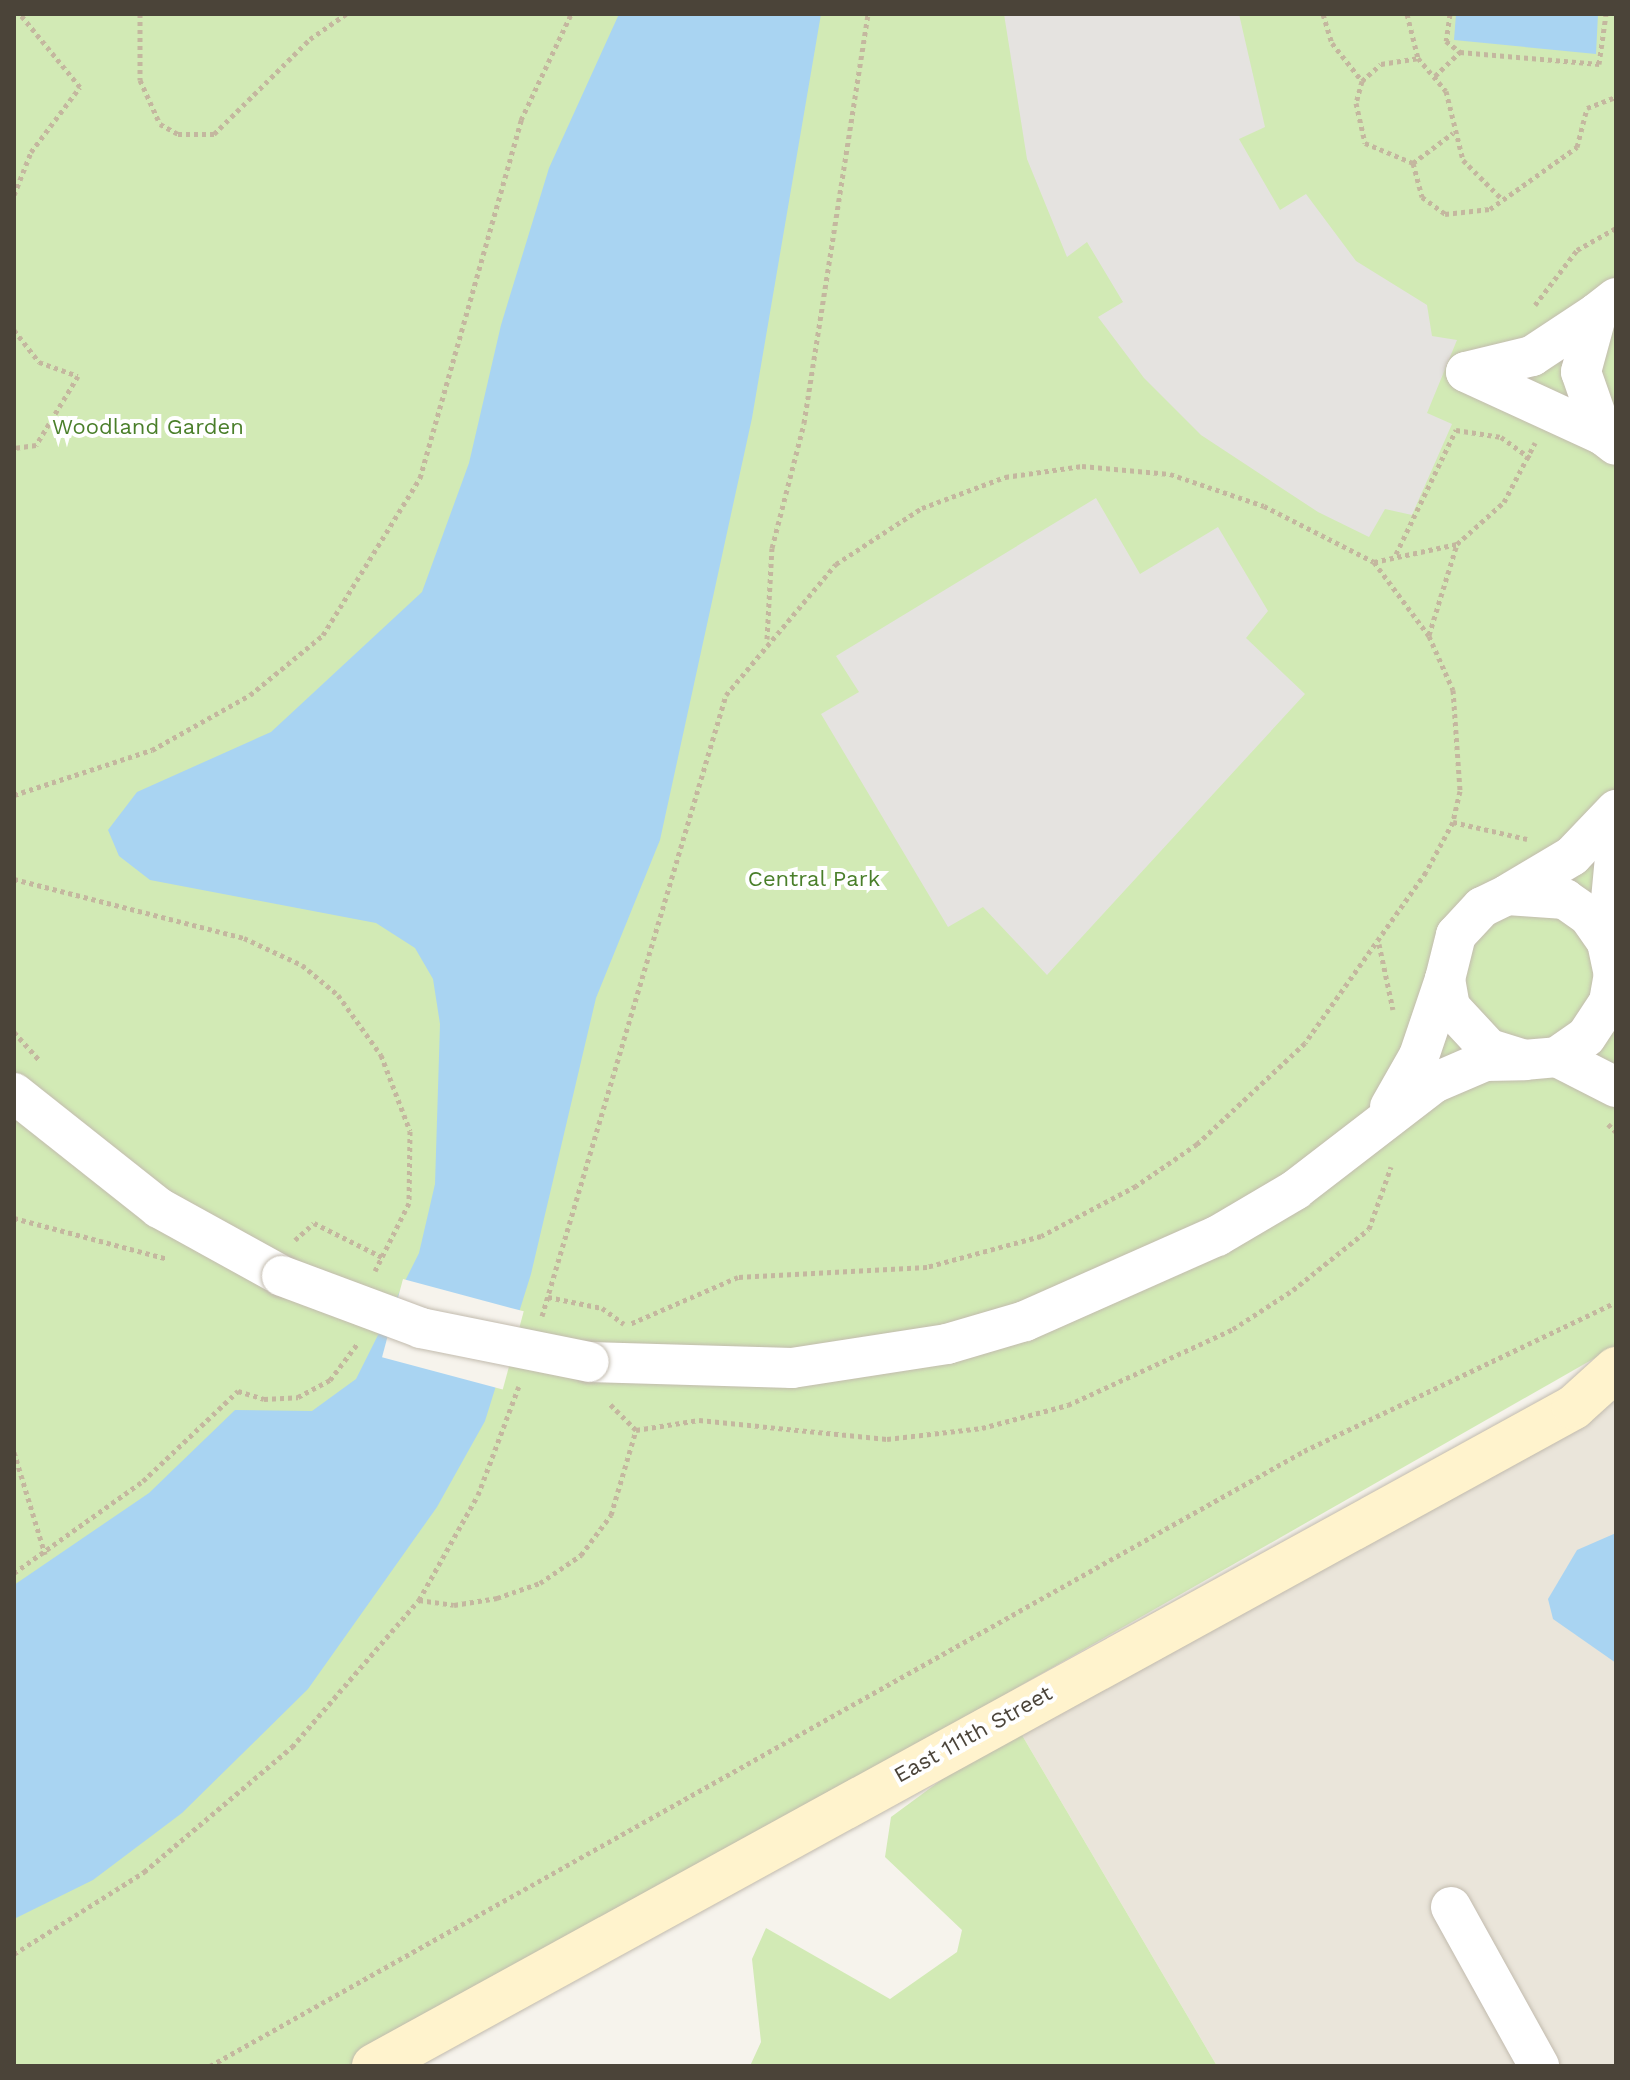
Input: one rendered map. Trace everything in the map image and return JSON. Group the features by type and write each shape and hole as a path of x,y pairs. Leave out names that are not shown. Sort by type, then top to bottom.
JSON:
{"main road":[{"name":"East 111th Street","path":"374,2066 1574,1407 1616,1369"},
{"name":"East 111th Street","path":"1574,1407 1616,1398"}],"street":[{"path":"1606,305 1581,372 1612,443"},
{"path":"1606,305 1532,356 1466,372 1612,443"},
{"path":"1386,1114 1419,1056 1456,935 1482,907 1572,856 1616,810"},
{"path":"14,1093 159,1208 285,1263 421,1328 593,1379 792,1368 988,1333 1100,1294 1217,1236 1295,1190 1386,1114 1475,1063 1540,1058 1596,1027 1612,967 1616,846"},
{"path":"1507,895 1565,899 1589,916 1612,967"},
{"path":"1445,979 1450,1007 1469,1035 1616,1087"},
{"path":"1451,1907 1539,2066"}],"path":[{"path":"14,195 31,152 80,87 20,14"},
{"path":"140,14 140,80 160,124 178,134 214,134 310,39 346,14"},
{"path":"14,795 152,750 250,695 323,635 420,478 521,120 571,14"},
{"path":"766,640 772,548 804,423 868,14"},
{"path":"1323,14 1332,43 1362,81"},
{"path":"1407,14 1418,58 1435,76 1453,110 1453,133 1469,171 1501,198"},
{"path":"1450,14 1446,41 1460,52 1599,64 1606,14"},
{"path":"1435,76 1460,52"},
{"path":"1413,163 1365,143 1356,103 1362,81 1381,64 1418,58"},
{"path":"1413,163 1422,197 1445,214 1477,215 1577,147 1587,108 1616,97"},
{"path":"1413,163 1453,133"},
{"path":"14,330 39,362 78,376 36,445 14,448"},
{"path":"1396,554 1456,430 1501,437 1530,458"},
{"path":"1082,466 1170,474 1264,506 1374,562 1429,636 1453,690 1461,746 1453,822 1379,944 1305,1043 1225,1122 1069,1224 927,1267 717,1282 623,1328 609,1310 548,1297 726,695 766,640 836,564 922,508 1005,477 1082,466"},
{"path":"1374,562 1396,554 1457,544"},
{"path":"1453,822 1533,840"},
{"path":"14,879 244,938 302,965 338,995 381,1055 410,1131 409,1203 376,1267"},
{"path":"1379,944 1396,1023"},
{"path":"636,1430 699,1420 887,1439 982,1428 1068,1405 1233,1329 1293,1290 1369,1229 1399,1151"},
{"path":"14,1218 185,1263"},
{"path":"285,1263 314,1223 382,1257"},
{"path":"210,2066 1304,1451 1616,1302"},
{"path":"14,1573 45,1554 143,1481 238,1391 264,1399 298,1397 330,1380 357,1350"},
{"path":"593,1379 636,1430"},
{"path":"14,1954 114,1895 257,1779 419,1600 478,1495 511,1411"},
{"path":"419,1600 454,1605 497,1598 540,1583 581,1555 611,1515 636,1430"},
{"path":"14,1452 45,1554"}],"shaded area":[{"path":"1004,14 1239,14 1265,127 1239,139 1280,210 1306,194 1356,261 1427,305 1432,336 1457,340 1427,413 1452,424 1412,515 1385,509 1369,537 1318,512 1201,435 1144,378 1098,317 1123,302 1087,242 1067,257 1027,159"},
{"path":"1096,498 1140,574 1218,527 1268,611 1246,638 1305,694 1047,975 983,907 948,927 821,714 859,692 836,656"},
{"path":"1616,1397 1616,2066 1217,2066 1016,1725"}],"green space":[{"name":"Central Park","path":"14,14 1616,14 1616,1346 354,2066 14,2066"},
{"path":"1016,1725 1217,2066 750,2066 761,2042 752,1959 766,1928 890,1999 957,1952 962,1930 885,1857 891,1817"}],"water":[{"path":"619,14 821,14 752,418 660,840 596,998 531,1274 485,1421 437,1507 308,1689 182,1813 93,1880 14,1919 14,1585 149,1493 235,1410 312,1411 356,1379 419,1253 435,1184 440,1024 433,979 415,948 376,923 150,880 119,856 108,830 137,792 271,732 422,592 469,463 501,325 549,168"},
{"path":"1456,14 1598,14 1596,54 1454,40"},
{"path":"1616,1533 1616,1663 1553,1619 1548,1599 1577,1550"}],"pier":[{"path":"403,1279 524,1311 503,1390 382,1357"}],"park label":[{"name":"Woodland Garden","path":"148,427"}]}
